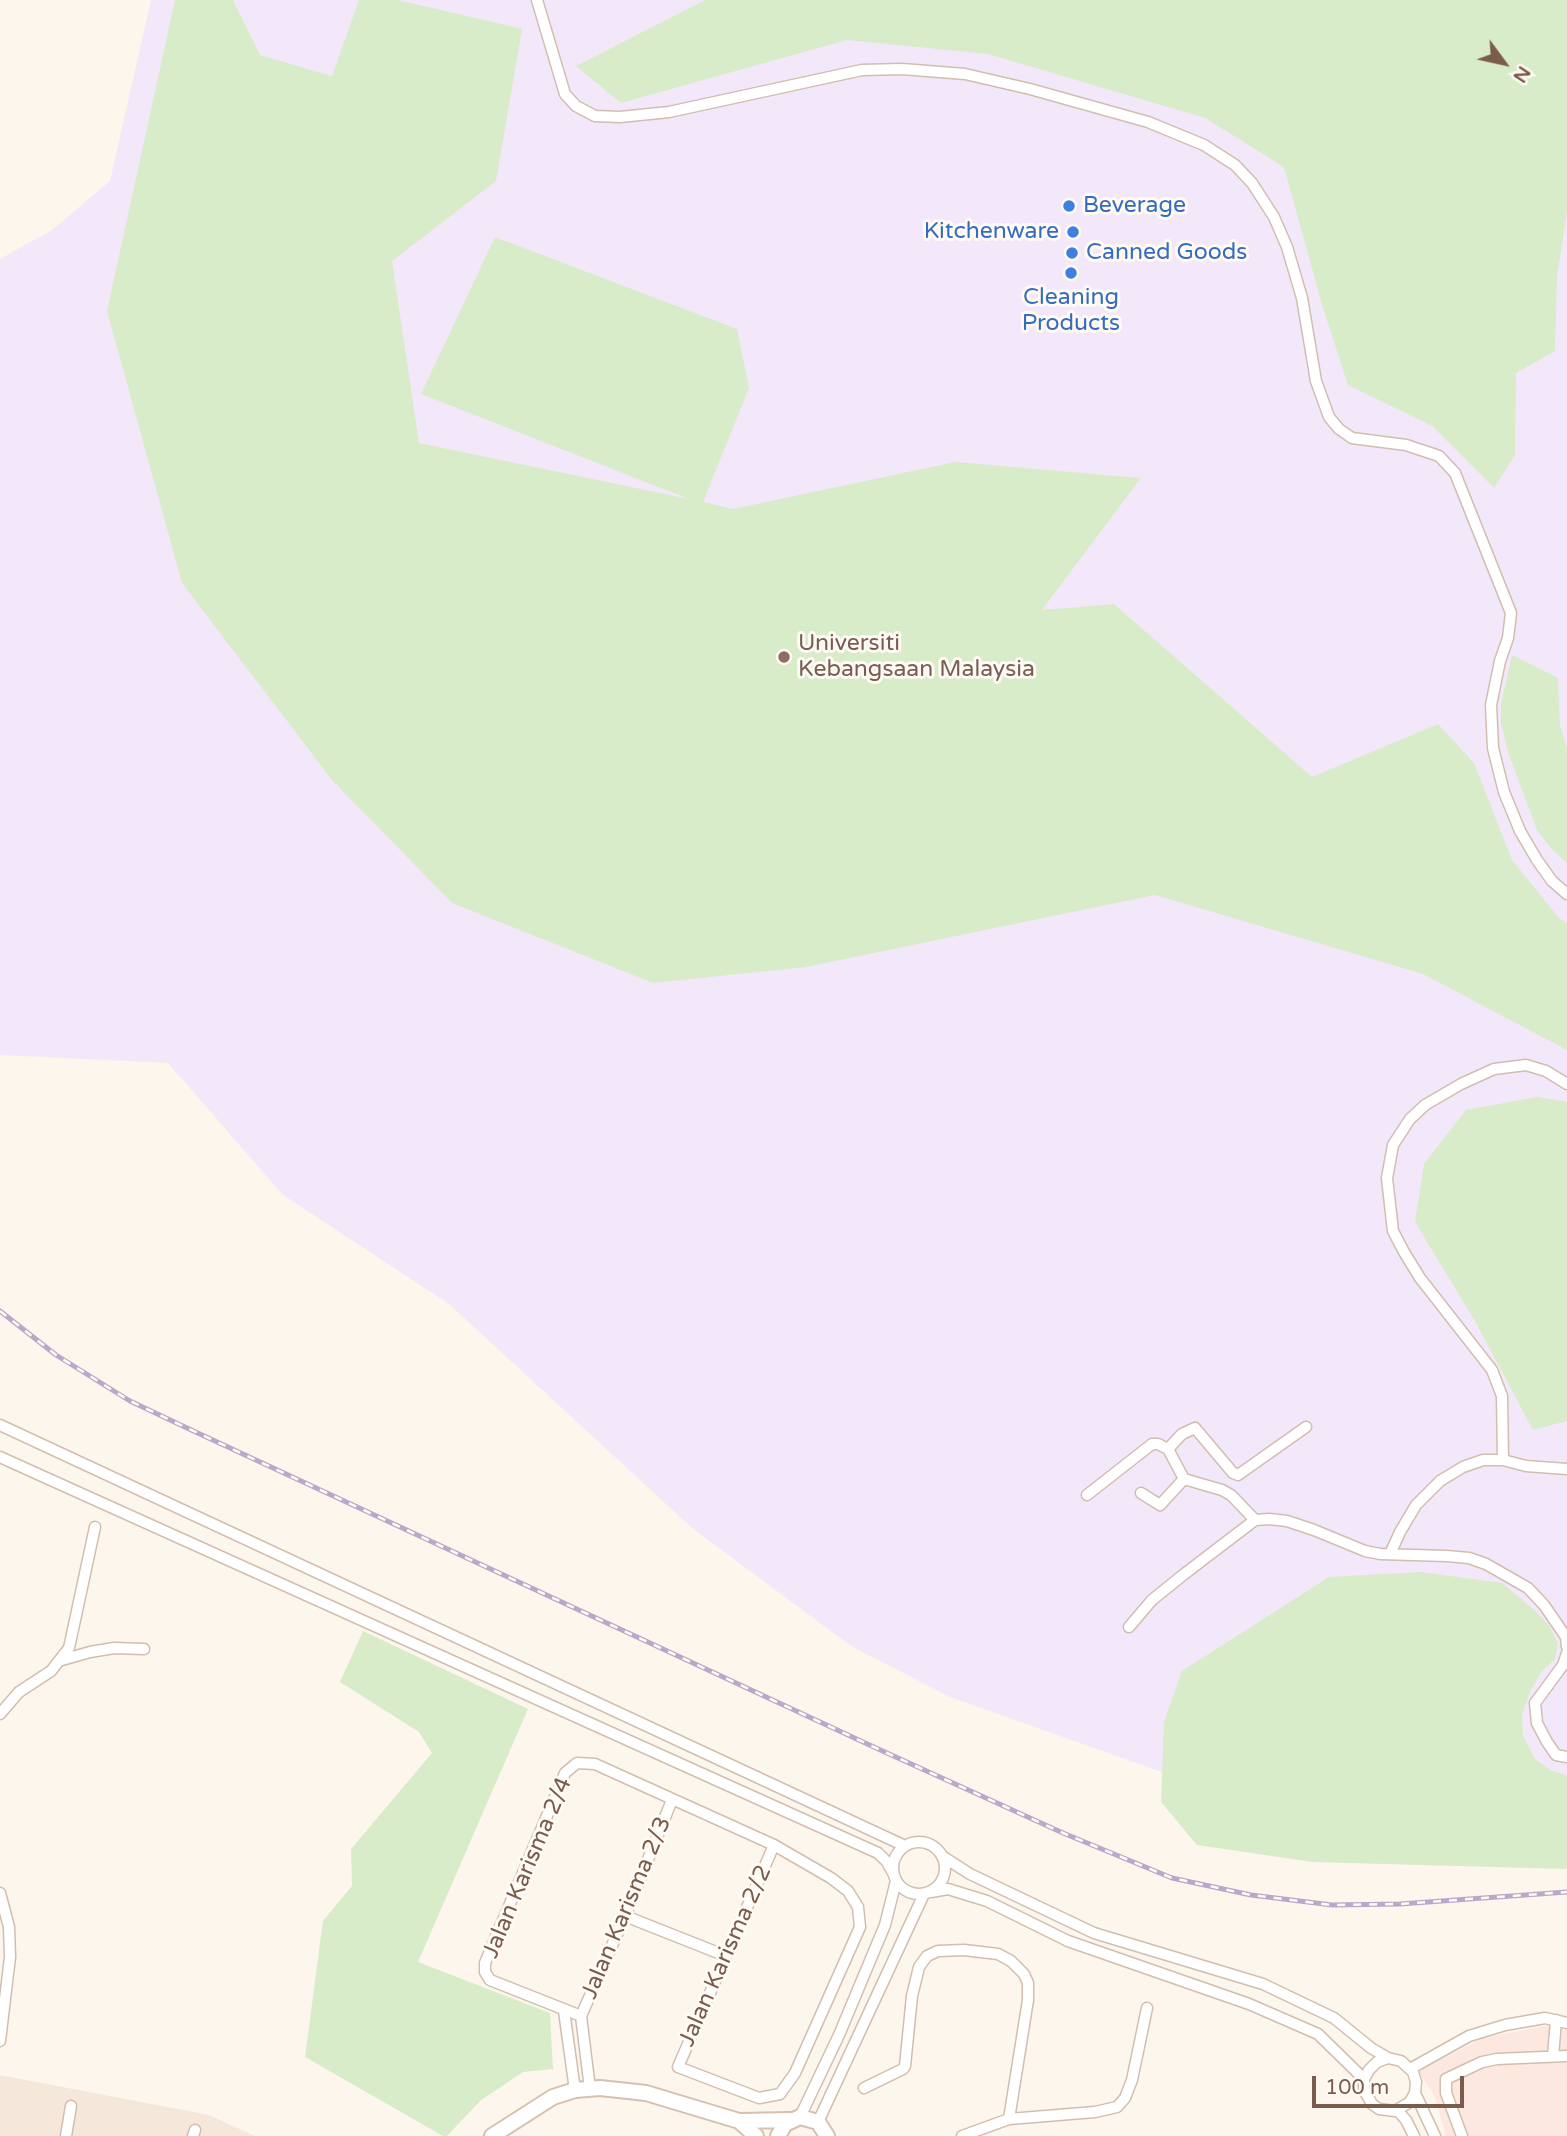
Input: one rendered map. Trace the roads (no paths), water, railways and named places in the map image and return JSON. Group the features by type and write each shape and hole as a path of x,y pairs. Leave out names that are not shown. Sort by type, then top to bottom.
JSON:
{"street":[{"path":"537,0 565,94 576,106 595,116 620,117 669,112 862,70 902,69 965,74 1148,122 1204,145 1234,166 1252,183 1274,216 1287,247 1302,298 1316,381 1329,417 1339,429 1352,438 1406,445 1439,456 1455,473 1510,613 1508,638 1491,705 1493,748 1504,792 1520,831 1537,860 1552,881 1567,894"},
{"path":"1503,1460 1502,1396 1492,1370 1420,1278 1404,1252 1393,1231 1387,1178 1393,1145 1410,1119 1425,1105 1461,1084 1494,1069 1526,1065 1546,1071 1567,1084"},
{"path":"0,1425 905,1846"},
{"path":"1168,1449 1182,1434 1195,1428 1233,1473 1238,1475 1306,1427"},
{"path":"1087,1495 1152,1444 1158,1444 1168,1449 1184,1479 1231,1495 1255,1520"},
{"path":"0,1457 878,1853 908,1892 927,1893 948,1889 987,1901 1068,1941 1249,2004 1318,2034 1364,2079"},
{"path":"1390,1554 1416,1505 1440,1481 1463,1467 1483,1461 1503,1460 1525,1466 1567,1469"},
{"path":"1141,1493 1160,1505 1184,1479"},
{"path":"1129,1627 1152,1600 1255,1520 1269,1519 1287,1521 1365,1551 1469,1558 1498,1570 1528,1588 1544,1605 1566,1637 1567,1647"},
{"path":"0,1714 19,1692 51,1671 69,1648 94,1527"},
{"path":"62,1660 102,1650 144,1649"},
{"path":"1567,1653 1563,1665 1535,1703 1537,1723 1547,1742 1556,1755 1567,1757"},
{"name":"Jalan Karisma 2/4","path":"581,2016 490,1980 485,1972 485,1963 565,1773 578,1763 595,1764 672,1800"},
{"path":"672,1800 774,1845"},
{"name":"Jalan Karisma 2/3","path":"581,2016 672,1800"},
{"path":"778,2136 781,2129 795,2119 839,2035 885,1925 894,1877 893,1862 905,1846 922,1842 937,1849 942,1856 944,1876 939,1885 927,1893 818,2122"},
{"name":"Jalan Karisma 2/2","path":"774,1845 800,1858 848,1891 858,1907 860,1927 795,2073 780,2094 759,2098 678,2067 726,1956 774,1845"},
{"path":"942,1856 970,1874 1094,1933 1262,1984 1334,2018 1371,2048 1388,2058 1401,2061 1410,2069 1416,2082 1415,2093 1410,2102 1396,2110 1387,2111 1372,2104 1364,2090 1364,2079 1377,2062 1388,2058"},
{"path":"0,1894 9,1927 10,1957 0,2041"},
{"path":"625,1916 726,1956"},
{"path":"864,2088 905,2066 912,1996 919,1967 927,1956 938,1951 964,1950 998,1954 1012,1961 1028,1983 1028,2000 1009,2119"},
{"path":"962,2136 1009,2119 1095,2112 1117,2107 1125,2098 1132,2080 1147,2008"},
{"path":"564,2011 575,2090"},
{"path":"581,2016 590,2088"},
{"path":"1410,2069 1469,2036 1505,2025 1545,2018 1567,2022"},
{"path":"1553,2056 1556,2020"},
{"path":"1462,2136 1446,2093 1446,2079 1462,2070 1489,2061 1567,2056"},
{"path":"492,2136 553,2097 590,2088 646,2093 739,2121 795,2119 818,2122 827,2136"},
{"path":"1415,2093 1435,2136"},
{"path":"66,2136 71,2106"},
{"path":"1396,2110 1406,2120 1414,2136"},
{"path":"739,2121 756,2136"}],"railway":[{"path":"0,1311 56,1355 130,1401 876,1748 1063,1833 1172,1878 1251,1895 1332,1905 1400,1904 1567,1892"}],"place":[{"name":"Beverage","path":"1069,206"},
{"name":"Kitchenware","path":"1073,232"},
{"name":"Canned Goods","path":"1072,253"},
{"name":"Cleaning Products","path":"1071,273"},
{"name":"Universiti Kebangsaan Malaysia","path":"784,657"}]}
